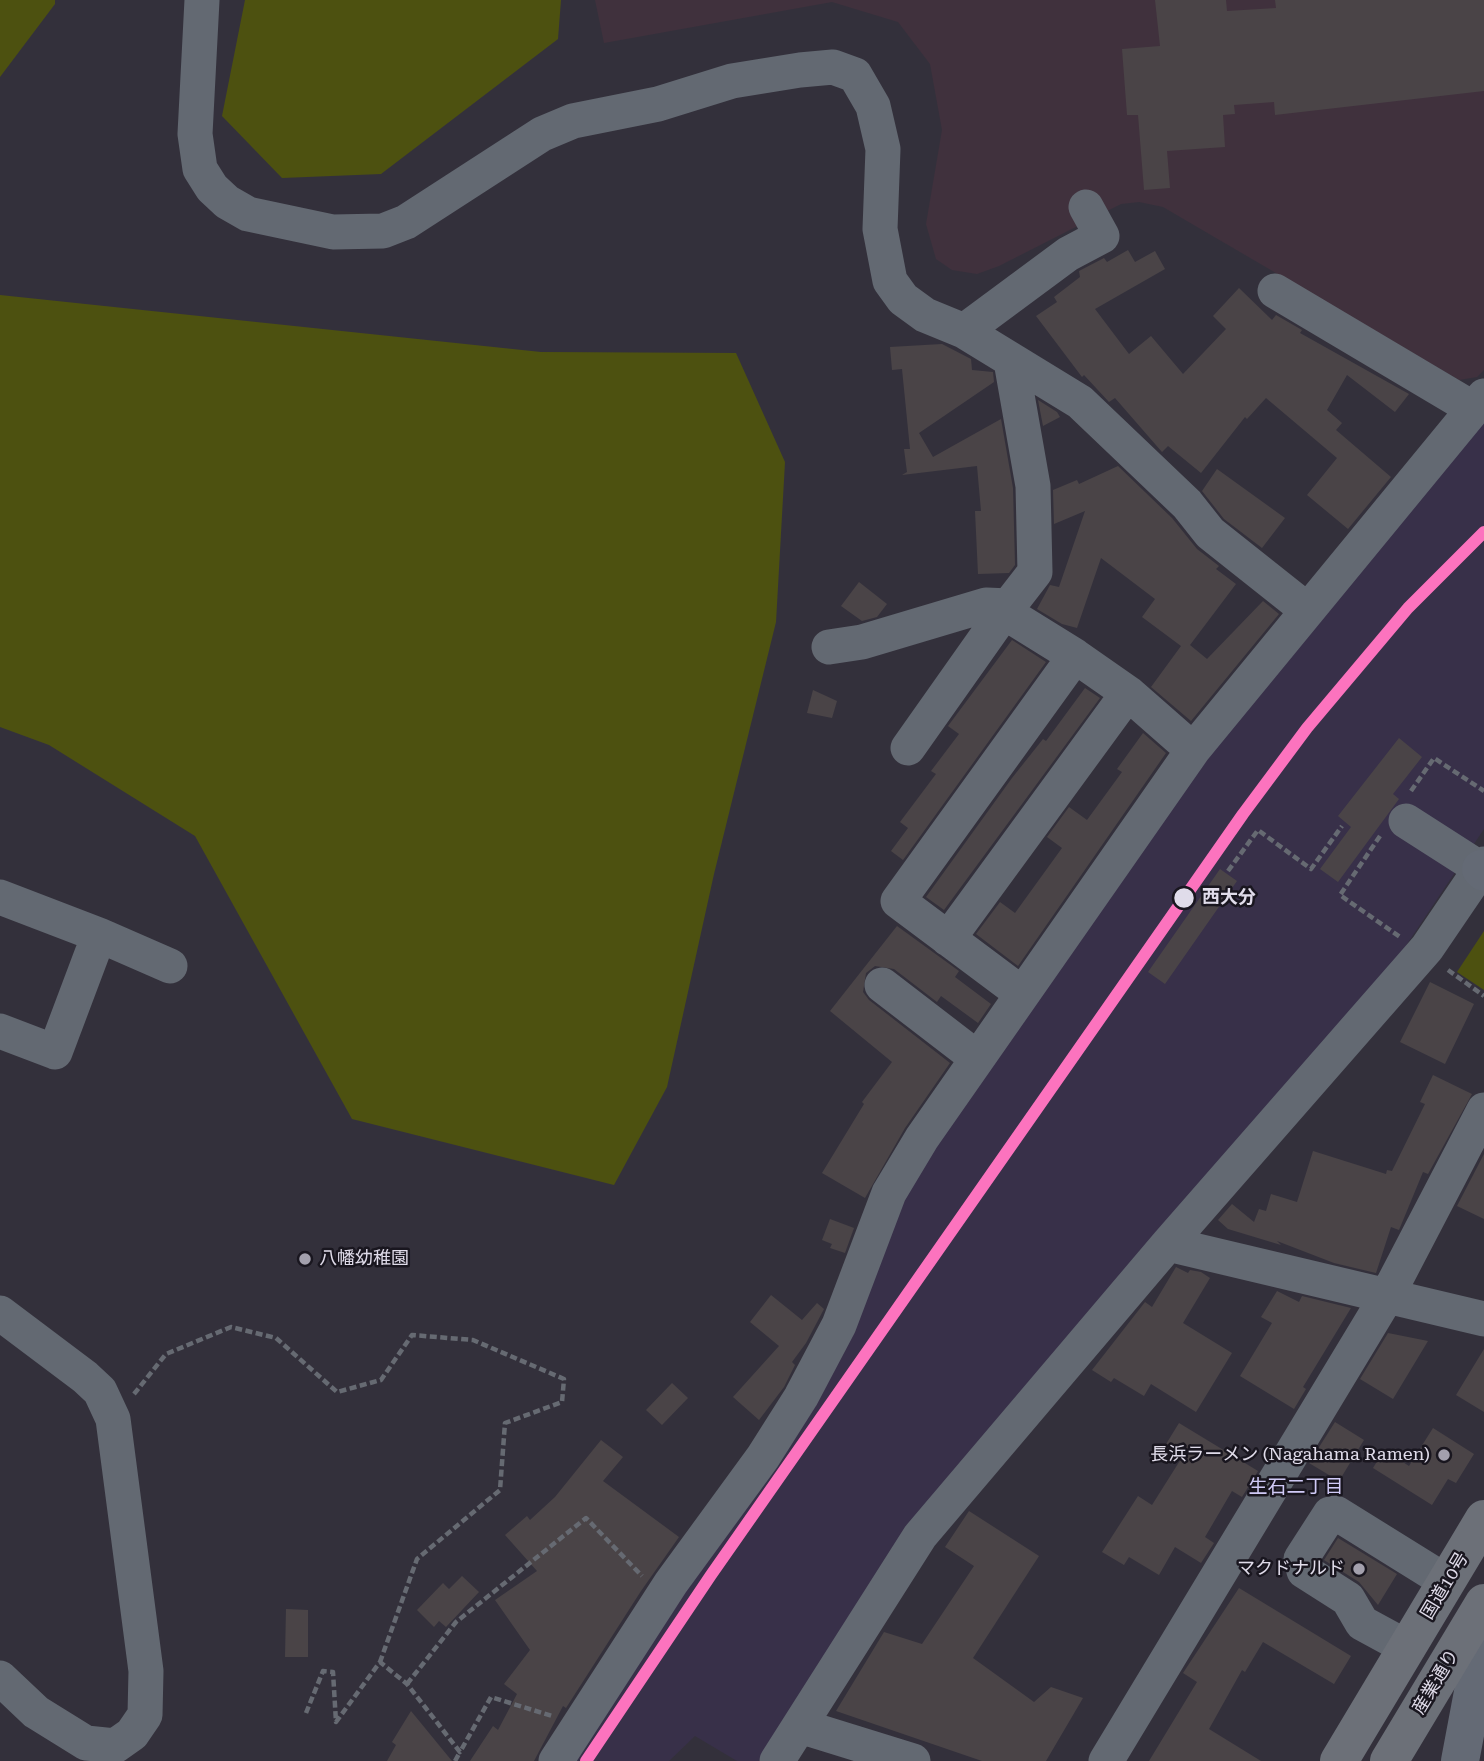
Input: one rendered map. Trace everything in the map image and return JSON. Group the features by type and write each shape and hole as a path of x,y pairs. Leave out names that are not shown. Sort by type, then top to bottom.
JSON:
{"highway":[{"name":"国道10号","path":"1407,1650 1484,1519"},
{"name":"産業通り","path":"1400,1752 1484,1603"},
{"path":"1339,1761 1407,1650"}],"main road":[{"path":"1400,1752 1407,1650"},
{"path":"1460,1761 1473,1692 1484,1658"}],"street":[{"path":"202,0 195,134 200,169 212,188 248,214 333,232 383,231 406,222 542,134 573,121 658,104 732,81 833,67 855,75 873,106 883,149 880,229 890,281 903,299 925,315 964,331 1080,402 1187,504 1210,533 1307,610"},
{"path":"964,331 1068,254 1102,236 1086,207"},
{"path":"556,1761 662,1597 763,1457 801,1397 839,1325 889,1193 922,1138 1193,750 1478,402 1275,291"},
{"path":"908,748 1035,572 1033,486 1011,361"},
{"path":"829,647 862,642 986,605 1006,609 1128,693 1193,750"},
{"path":"1021,993 898,901 1075,656"},
{"path":"948,939 1128,693"},
{"path":"776,1761 920,1536 1168,1244 1422,953 1483,868 1400,815"},
{"path":"0,897 100,935 170,966"},
{"path":"0,1031 55,1052 100,935"},
{"path":"882,985 978,1058"},
{"path":"1106,1761 1387,1296 1484,1110"},
{"path":"1168,1244 1484,1319"},
{"path":"0,1313 100,1391 113,1419 146,1671 145,1715 132,1734 115,1746 86,1743 36,1712 0,1678"},
{"path":"1407,1650 1362,1623 1348,1599 1304,1572 1301,1559 1329,1514 1336,1513 1447,1582"},
{"path":"800,1726 913,1761"}],"path":[{"path":"1484,790 1434,758 1400,815 1340,895 1484,996"},
{"path":"1228,871 1258,830 1311,869 1342,826"},
{"path":"113,1419 166,1354 232,1327 276,1338 337,1392 381,1380 412,1335 473,1340 564,1379 562,1402 505,1423 500,1490 417,1559 380,1662 336,1722 334,1672 323,1671 306,1713"},
{"path":"407,1684 456,1622 586,1518 662,1597"},
{"path":"380,1662 407,1684 460,1752"},
{"path":"455,1761 491,1697 579,1726"}],"shaded area":[{"path":"0,0 55,0 55,4 0,77"},
{"path":"245,0 561,0 558,39 381,174 282,178 222,116"},
{"path":"595,0 1484,0 1484,370 1477,377 1459,380 1163,207 1139,202 1121,204 999,266 977,274 952,270 936,259 926,224 942,130 930,64 898,22 832,2 604,43"},
{"path":"0,295 541,352 736,353 785,462 776,622 714,874 667,1087 614,1185 352,1119 195,836 49,745 0,727"},
{"path":"1484,421 1484,829 1395,962 919,1514 759,1761 737,1761 695,1736 669,1761 569,1761 891,1211 1200,765"},
{"path":"1484,931 1484,990 1457,972"}],"building":[{"path":"1155,0 1226,0 1227,11 1276,8 1275,0 1484,0 1484,91 1275,115 1274,102 1234,105 1235,114 1223,115 1225,147 1167,151 1170,188 1144,190 1138,115 1127,115 1122,49 1160,46"},
{"path":"1128,250 1135,262 1155,251 1165,269 1095,309 1129,354 1151,336 1183,374 1226,329 1213,316 1239,288 1272,320 1276,315 1302,330 1300,333 1409,394 1395,412 1347,375 1327,410 1342,423 1336,430 1391,477 1348,529 1307,495 1337,458 1266,398 1247,419 1245,417 1201,473 1168,446 1162,452 1115,398 1109,402 1084,375 1082,377 1036,316 1057,302 1054,297 1080,277 1079,271 1104,258 1107,262"},
{"path":"942,344 971,359 972,370 993,372 994,382 919,433 933,457 1001,419 1013,488 1015,565 1009,573 978,574 975,511 981,511 977,466 902,475 907,472 904,449 910,449 902,369 892,370 890,347"},
{"path":"1038,400 1057,412 1060,417 1043,426"},
{"path":"1118,466 1172,518 1197,549 1219,566 1216,569 1236,584 1190,645 1207,659 1263,601 1279,614 1191,721 1151,687 1181,646 1142,617 1155,599 1101,558 1077,628 1062,624 1037,609 1050,585 1059,587 1085,511 1054,524 1053,490 1077,480 1079,484"},
{"path":"1217,469 1285,518 1262,548 1224,519 1202,491"},
{"path":"859,582 887,604 877,617 862,621 841,606"},
{"path":"1012,640 1046,662 903,860 891,851 908,828 900,822 936,774 931,771 959,734 948,726"},
{"path":"1085,688 1100,698 944,910 926,897 1012,778 1043,739 1046,741"},
{"path":"813,690 837,701 832,718 807,713"},
{"path":"1143,733 1166,753 1018,966 976,934 1000,902 1015,913 1062,848 1047,837 1069,807 1087,820 1122,772 1117,769"},
{"path":"1399,738 1422,757 1393,794 1399,799 1338,882 1320,869 1351,827 1338,816"},
{"path":"1220,869 1237,881 1165,984 1148,972"},
{"path":"897,926 959,971 955,977 991,1004 978,1023 941,996 937,1002 894,969 875,966 866,973 863,992 869,1000 950,1063 905,1128 865,1198 822,1173 864,1104 862,1102 892,1062 830,1011"},
{"path":"1430,982 1474,1004 1445,1064 1400,1042"},
{"path":"1433,1075 1472,1094 1428,1174 1423,1172 1399,1230 1391,1227 1376,1273 1334,1263 1277,1241 1281,1245 1228,1229 1218,1220 1232,1204 1254,1222 1259,1209 1266,1211 1271,1194 1297,1202 1313,1151 1386,1174 1387,1170 1392,1171 1425,1104 1420,1102"},
{"path":"1484,1154 1484,1219 1457,1206"},
{"path":"830,1219 854,1228 845,1253 830,1248 832,1244 822,1240"},
{"path":"1176,1267 1188,1273 1190,1270 1201,1272 1210,1278 1183,1323 1232,1353 1196,1412 1151,1384 1144,1396 1114,1378 1111,1382 1092,1370 1145,1302 1152,1307"},
{"path":"1277,1291 1299,1302 1302,1296 1351,1308 1303,1387 1306,1389 1294,1409 1240,1376 1272,1323 1261,1317"},
{"path":"771,1295 802,1320 817,1303 824,1309 806,1343 792,1362 795,1365 784,1387 759,1420 733,1397 779,1346 750,1322"},
{"path":"1388,1333 1428,1341 1393,1399 1360,1379"},
{"path":"1484,1349 1484,1412 1456,1395"},
{"path":"672,1383 688,1398 662,1425 646,1410"},
{"path":"1335,1422 1364,1440 1339,1481 1309,1463"},
{"path":"1179,1423 1258,1471 1242,1497 1232,1491 1205,1537 1214,1543 1201,1563 1175,1547 1159,1575 1129,1557 1124,1565 1102,1552 1138,1496 1152,1505 1181,1459 1163,1449"},
{"path":"1433,1428 1474,1454 1456,1483 1448,1479 1432,1505 1373,1468 1384,1450 1409,1466"},
{"path":"601,1440 623,1457 603,1481 679,1537 566,1708 563,1706 534,1761 470,1761 493,1726 498,1730 517,1694 504,1684 530,1650 495,1600 537,1571 505,1535 527,1516 530,1520 555,1497"},
{"path":"969,1511 1039,1556 973,1658 1034,1702 1051,1687 1083,1698 1046,1761 982,1761 836,1711 884,1632 922,1644 974,1566 945,1547"},
{"path":"1338,1538 1397,1574 1378,1605 1359,1582 1324,1560"},
{"path":"462,1576 479,1592 446,1627 439,1621 434,1627 417,1610 443,1583 449,1589"},
{"path":"1239,1588 1351,1656 1334,1684 1263,1642 1245,1672 1242,1670 1209,1729 1261,1761 1149,1761 1197,1682 1183,1673"},
{"path":"286,1609 308,1610 308,1657 285,1657"},
{"path":"411,1711 452,1761 387,1761 396,1745 392,1742"}],"transit line":[{"path":"586,1761 711,1575 1243,814 1307,728 1408,608 1484,532"}],"place":[{"name":"西大分","path":"1184,898"},
{"name":"八幡幼稚園","path":"305,1259"},
{"name":"長浜ラーメン (Nagahama Ramen)","path":"1444,1455"},
{"name":"マクドナルド","path":"1359,1569"}],"district":[{"name":"生石二丁目","path":"1296,1487"}]}
